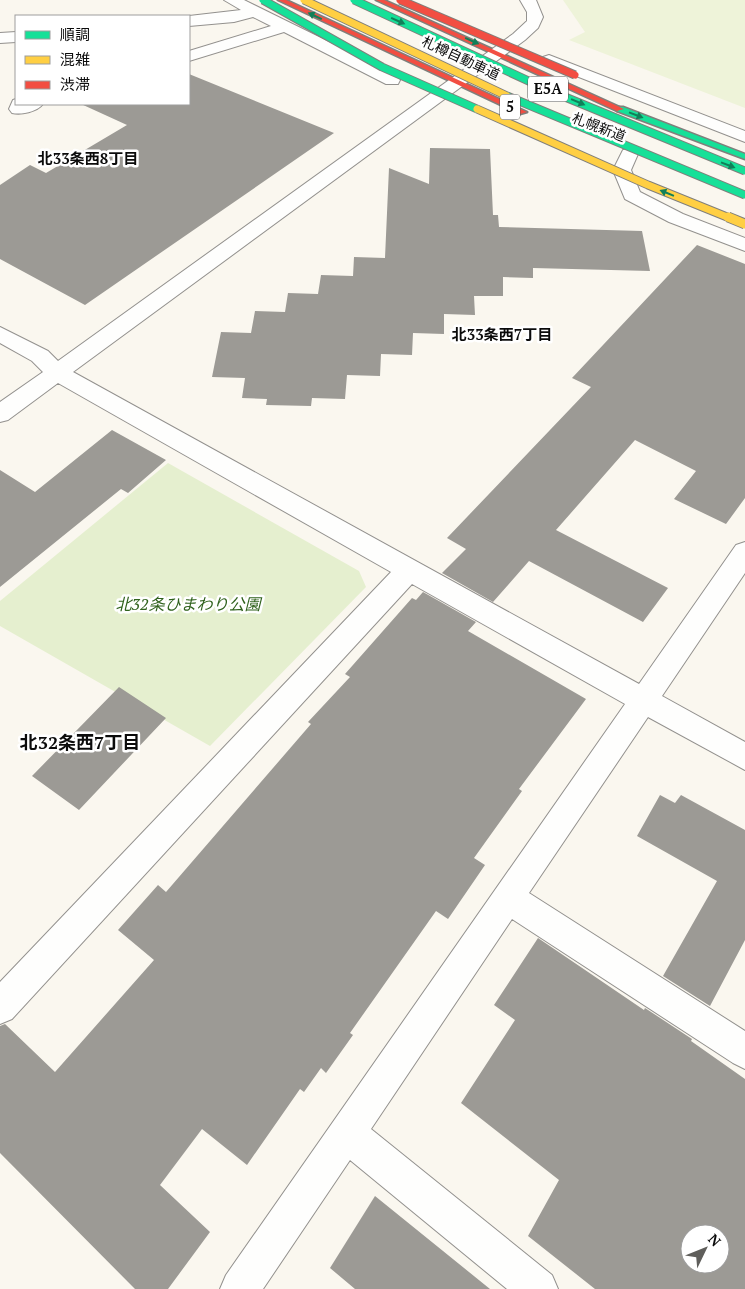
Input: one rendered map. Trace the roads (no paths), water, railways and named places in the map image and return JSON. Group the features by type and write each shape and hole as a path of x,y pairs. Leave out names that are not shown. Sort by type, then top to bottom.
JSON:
{"highway":[{"name":"札幌新道","path":"280,0 533,116 745,202"},
{"name":"札樽自動車道","path":"304,0 523,103 668,165 745,195"},
{"name":"札樽自動車道","path":"354,0 687,149 745,171"},
{"name":"札幌新道","path":"379,0 617,108 745,157"},
{"path":"400,0 745,145"},
{"path":"258,6 382,67 648,185 745,224"}],"street":[{"path":"232,0 258,6 283,27 393,81 436,98"},
{"path":"0,414 498,53 533,25 536,19 536,12 528,0"},
{"path":"190,21 234,17 258,6"},
{"path":"190,56 283,27"},
{"path":"0,38 15,37"},
{"path":"498,53 551,61 745,137"},
{"path":"19,105 18,109 31,105"},
{"path":"629,154 622,170 632,194 676,218 745,244"},
{"path":"0,334 40,356 57,372 745,757"},
{"path":"240,1289 745,552"},
{"path":"0,1007 410,569"},
{"path":"508,898 745,1051"},
{"path":"347,1133 538,1289"}],"district":[{"name":"北33条西8丁目","path":"88,159"},
{"name":"北33条西7丁目","path":"502,335"},
{"name":"北32条西7丁目","path":"80,743"}],"park label":[{"name":"北32条ひまわり公園","path":"188,604"}]}
